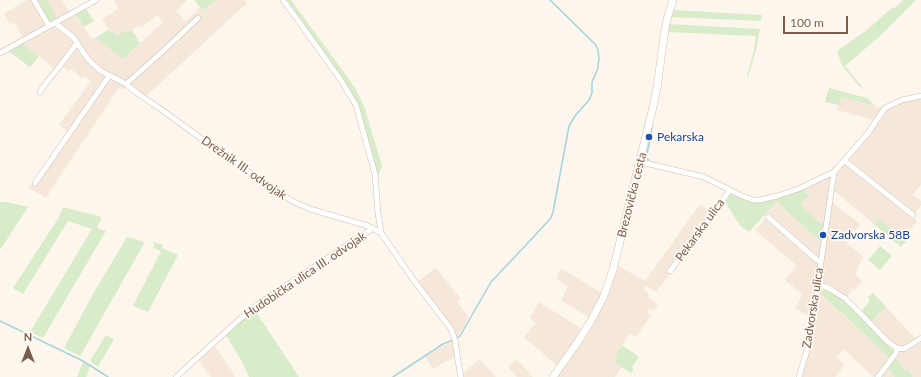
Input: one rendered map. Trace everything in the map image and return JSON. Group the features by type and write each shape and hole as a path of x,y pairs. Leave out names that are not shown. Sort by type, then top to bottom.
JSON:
{"main road":[{"name":"Brezovička cesta","path":"553,377 591,321 603,298 613,270 641,162 657,88 665,29 673,0"}],"street":[{"path":"34,0 49,26"},
{"path":"0,53 96,0"},
{"path":"283,0 340,79 356,105 375,174 381,233"},
{"path":"126,84 198,18"},
{"name":"Drežnik III. odvojak","path":"55,23 69,33 87,58 101,72 126,84 232,161 292,201 310,209 373,228"},
{"path":"40,92 77,43"},
{"path":"34,183 109,76"},
{"path":"834,172 868,133 885,108 902,100 921,96"},
{"path":"845,161 913,215"},
{"name":"Pekarska ulica","path":"641,162 704,177 749,199 759,200 798,189 834,172"},
{"name":"Zadvorska ulica","path":"799,377 812,332 834,172"},
{"name":"Pekarska ulica","path":"670,271 730,190"},
{"name":"Zadvorska ulica","path":"768,217 821,262"},
{"name":"Hudobička ulica III. odvojak","path":"176,377 241,318 260,303 373,228 381,233 415,282 451,329 462,377"},
{"path":"818,285 826,287 846,299 888,342 897,348 903,349 921,338"},
{"path":"878,377 896,353 897,348"}],"shaded area":[{"path":"26,0 33,0 57,19 48,0 62,0 92,39 95,38 123,59 163,22 158,15 141,27 140,25 127,33 125,30 116,36 110,32 102,19 118,9 114,0 187,0 176,11 186,22 200,7 204,11 216,0 244,0 247,3 145,97 129,85 123,89 119,88 46,198 29,188 68,132 59,125 91,81 84,76 82,78 71,69 69,71 60,65 56,70 21,42 23,37 13,22 10,24 4,14"},
{"path":"921,94 921,185 913,195 921,201 921,205 912,217 917,221 902,239 879,219 874,224 834,191 833,203 860,224 846,243 863,256 855,275 862,281 855,290 853,288 847,297 822,282 821,294 890,359 884,365 895,377 873,377 845,350 836,357 845,365 835,377 796,377 806,345 812,317 795,309 802,294 785,280 797,266 755,230 766,218 764,215 777,201 821,242 800,205 802,189 827,173 851,151 874,120 837,110 841,97 875,106 877,108 901,98"},
{"path":"700,204 714,215 656,292 646,286 644,290 649,294 648,297 658,304 654,311 649,308 647,312 651,315 636,337 630,333 616,354 619,355 614,362 622,367 615,377 550,377 557,366 524,337 536,323 530,318 539,302 582,329 588,317 561,300 568,286 556,278 561,268 601,293 610,274 612,262 645,281"},
{"path":"436,268 461,299 457,302 469,317 459,335 456,337 417,282"},
{"path":"886,307 919,342 921,340 921,377 913,377 908,370 906,371 895,358 897,354 893,343 871,322"},
{"path":"453,341 455,356 433,369 425,357"},
{"path":"214,345 235,377 211,377 199,361 200,358"},
{"path":"480,359 496,377 457,377 462,374"},
{"path":"516,359 533,377 517,377 508,367"}],"green space":[{"path":"36,0 48,0 57,19 50,24"},
{"path":"194,0 216,0 203,11"},
{"path":"285,0 291,0 356,90 364,106 382,166 378,177 360,114"},
{"path":"903,0 916,0 881,35 845,66 862,87 861,88 843,67 837,51 867,30"},
{"path":"85,7 94,21 84,27 74,13"},
{"path":"674,10 762,15 761,21 671,17"},
{"path":"669,24 760,29 756,50 748,77 756,36 668,32"},
{"path":"108,30 110,32 112,31 116,36 125,30 127,33 132,30 140,43 123,59 95,38"},
{"path":"21,42 39,57 30,67 7,50"},
{"path":"829,88 867,98 875,106 841,97 839,105 825,102"},
{"path":"802,189 809,196 800,205 824,226 821,242 777,201 749,232 739,225 740,224 725,201 729,194 753,202"},
{"path":"0,202 7,202 28,207 0,250"},
{"path":"63,207 102,217 97,228 106,231 43,338 30,332 92,229 68,221 23,294 13,288 59,217"},
{"path":"879,219 906,242 901,247 874,224"},
{"path":"127,237 145,242 80,356 64,348 93,294"},
{"path":"153,242 163,245 162,248 178,255 148,312 133,306 161,251 154,248"},
{"path":"880,246 892,256 880,270 868,260"},
{"path":"821,289 832,292 861,316 893,350 894,352 890,359 821,294"},
{"path":"873,293 886,307 871,322 862,311 870,300 868,297"},
{"path":"254,309 299,377 249,377 241,360 225,334"},
{"path":"106,335 114,339 98,367 90,361"},
{"path":"622,345 639,357 632,367 634,369 631,373 614,362 618,356 616,354"},
{"path":"895,358 913,377 895,377 887,368"},
{"path":"83,362 90,367 86,377 77,377"}],"waterway":[{"path":"457,338 460,336 491,282 551,218 569,126 575,116 589,100 592,93 592,82 598,68 598,50 595,44 550,0"},
{"path":"649,160 646,158 652,127"},
{"path":"0,321 83,361 108,377"},
{"path":"393,377 443,344 453,340"}],"place":[{"name":"Pekarska","path":"649,137"},
{"name":"Zadvorska 58B","path":"823,235"}]}
